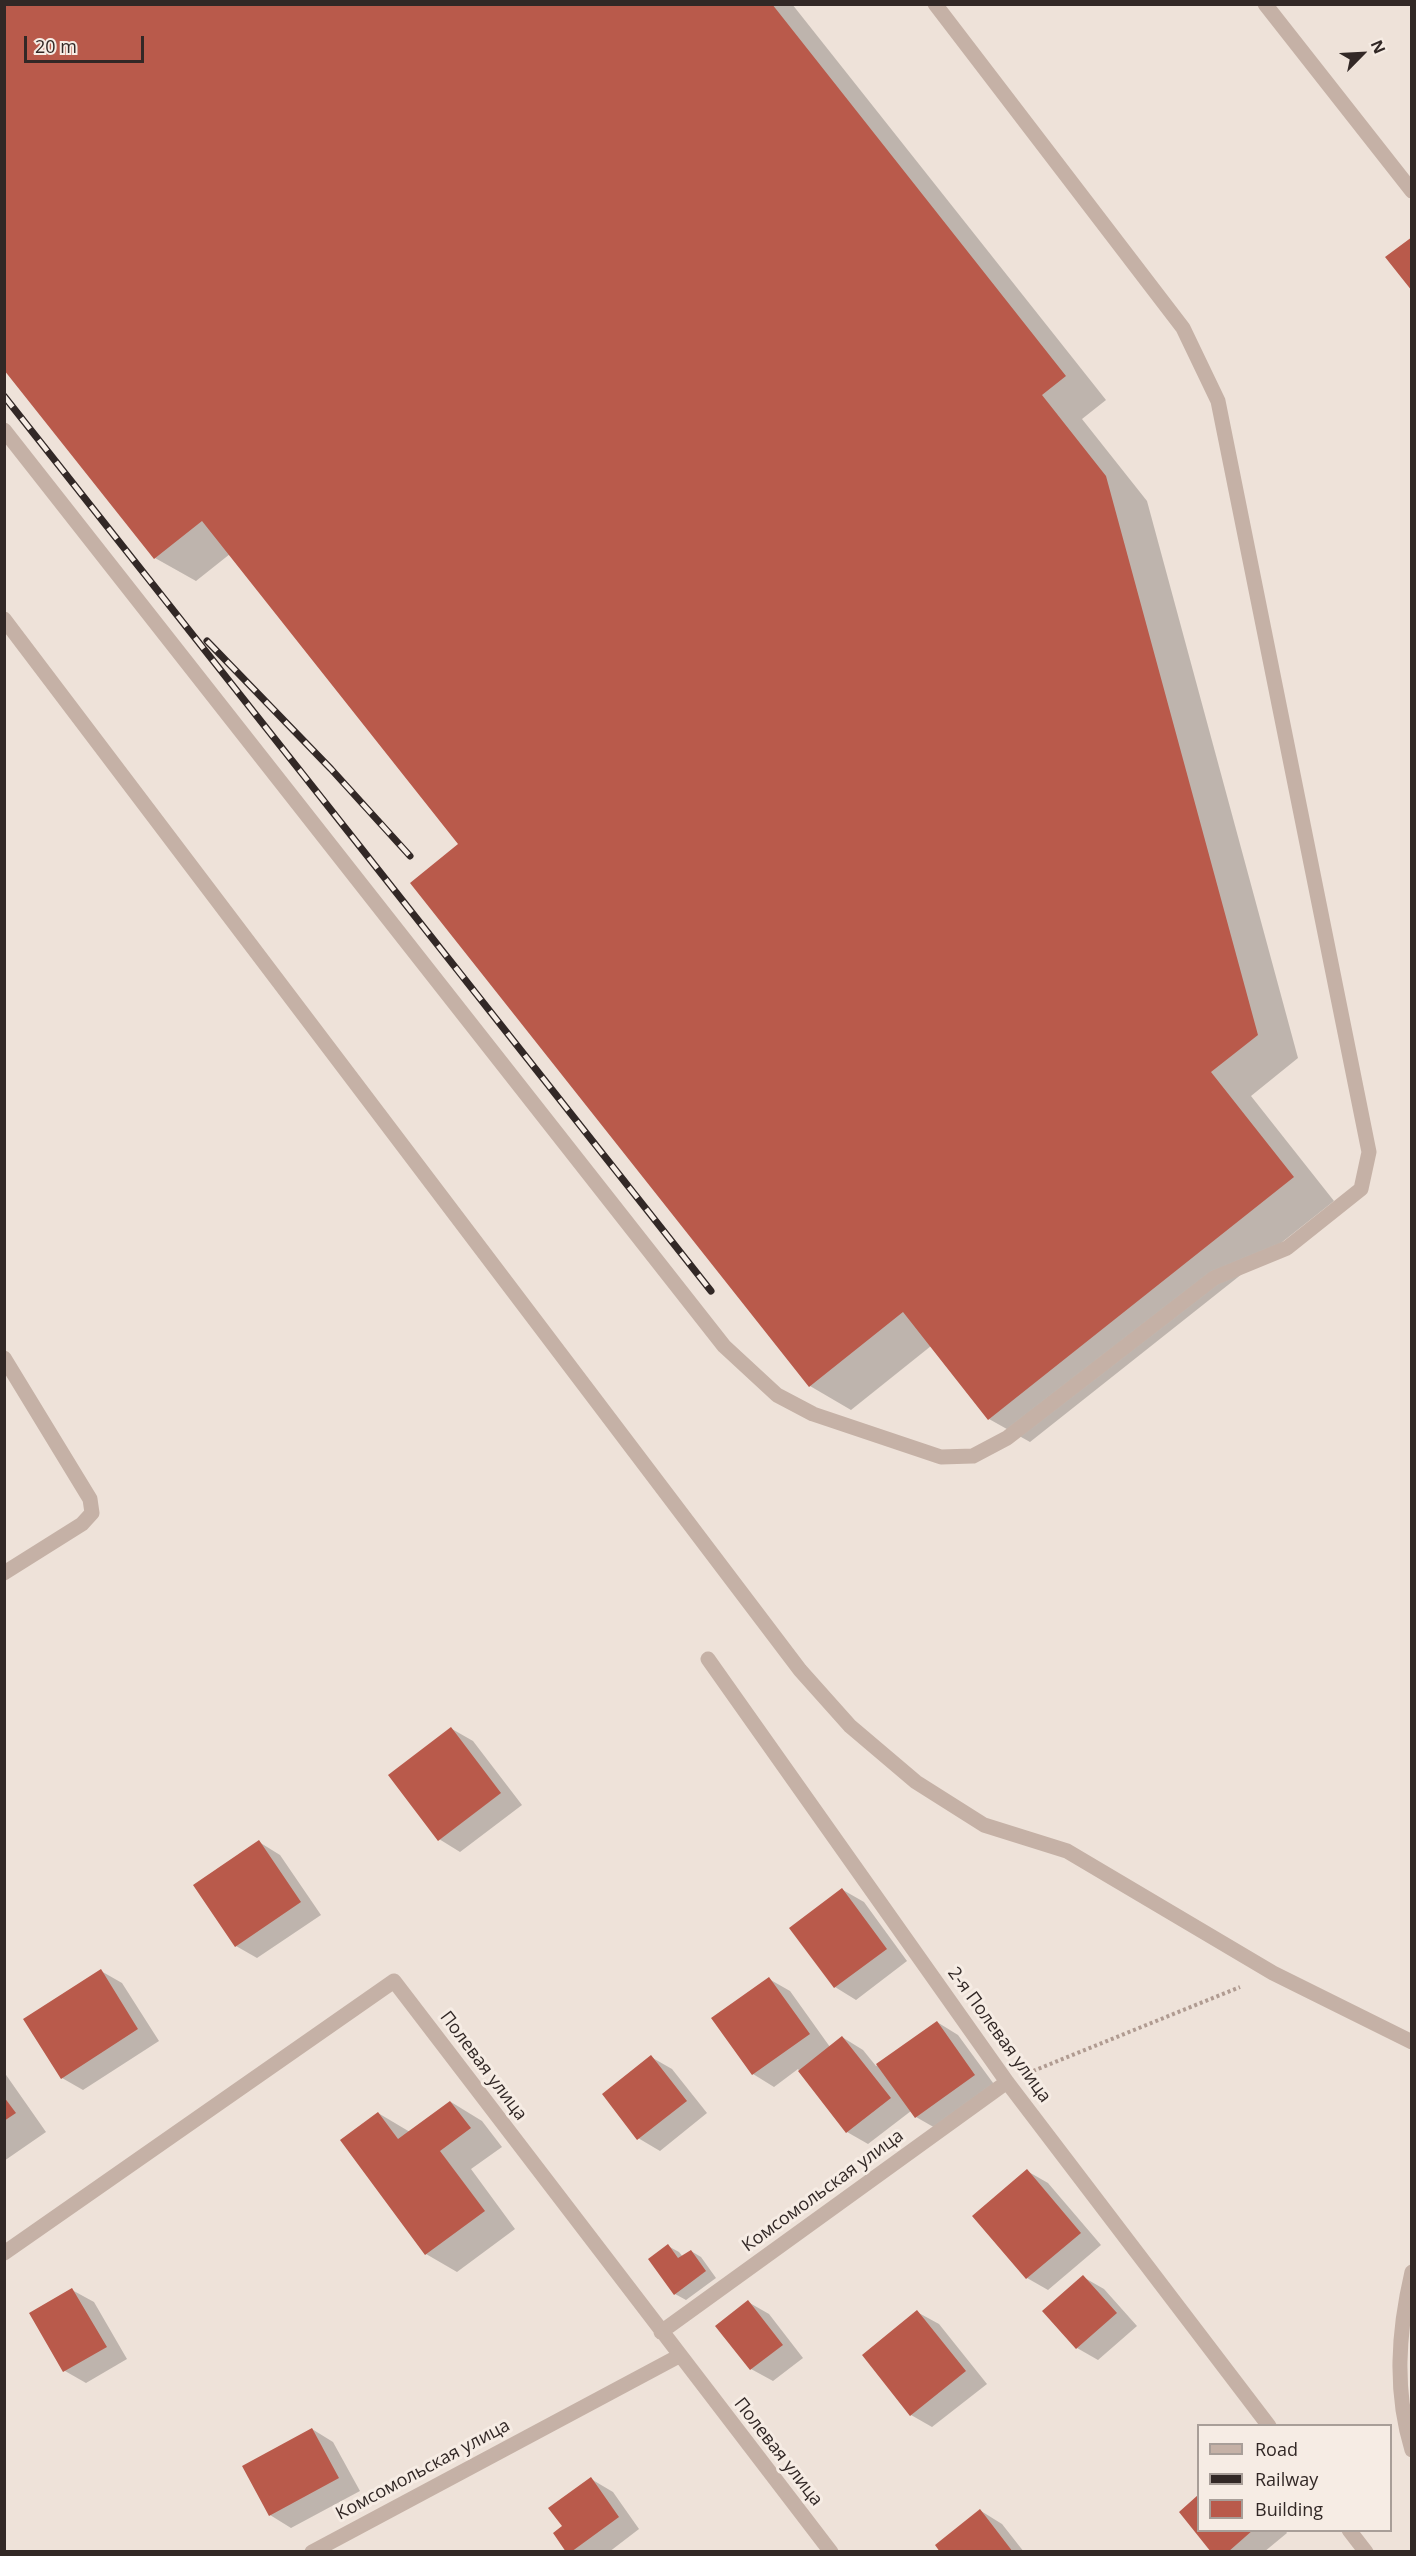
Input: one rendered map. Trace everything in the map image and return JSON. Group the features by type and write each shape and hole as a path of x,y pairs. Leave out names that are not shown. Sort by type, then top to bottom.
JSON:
{"street":[{"path":"4,430 724,1346 777,1395 813,1414 941,1457 973,1456 1007,1438 1214,1278 1287,1248 1361,1190 1369,1152 1218,401 1183,328 935,4"},
{"path":"1264,4 1412,191"},
{"path":"4,619 800,1670 850,1726 916,1782 984,1826 1068,1851 1274,1973 1412,2042"},
{"path":"4,1358 90,1499 92,1513 82,1524 4,1573"},
{"name":"2-я Полевая улица","path":"708,1659 1007,2082 1267,2424"},
{"name":"Полевая улица","path":"4,2253 394,1981 831,2552"},
{"name":"Комсомольская улица","path":"662,2332 1007,2082"},
{"path":"1412,2272 1403,2310 1398,2368 1405,2428 1412,2450"},
{"name":"Комсомольская улица","path":"312,2552 680,2356"},
{"path":"1351,2532 1366,2552"}],"path":[{"path":"1007,2082 1274,1973"}],"building":[{"path":"4,4 772,4 1066,376 1042,395 1106,476 1258,1035 1211,1072 1294,1177 988,1420 903,1312 809,1387 410,883 458,844 202,521 154,559 4,370"},
{"path":"1412,237 1412,291 1385,257"},
{"path":"451,1727 501,1793 438,1841 388,1775"},
{"path":"259,1840 301,1902 235,1947 193,1885"},
{"path":"842,1888 887,1949 834,1988 789,1928"},
{"path":"101,1969 138,2029 61,2079 23,2019"},
{"path":"769,1977 810,2034 752,2075 711,2018"},
{"path":"937,2021 975,2075 915,2118 876,2064"},
{"path":"842,2036 891,2098 846,2133 798,2071"},
{"path":"651,2055 687,2101 637,2140 602,2094"},
{"path":"4,2097 16,2113 4,2121"},
{"path":"450,2101 471,2128 440,2151 485,2211 425,2255 340,2140 378,2112 398,2139"},
{"path":"1027,2169 1081,2233 1026,2279 972,2216"},
{"path":"668,2244 678,2258 691,2250 706,2271 674,2295 648,2259"},
{"path":"1083,2275 1117,2313 1076,2349 1042,2311"},
{"path":"72,2288 107,2347 63,2372 29,2313"},
{"path":"748,2300 783,2345 750,2370 715,2326"},
{"path":"917,2310 966,2371 910,2416 862,2355"},
{"path":"312,2428 339,2478 269,2516 242,2466"},
{"path":"591,2477 619,2517 571,2552 566,2552 553,2533 562,2526 548,2508"},
{"path":"1197,2496 1197,2532 1251,2532 1228,2552 1211,2552 1179,2512"},
{"path":"980,2509 1013,2552 940,2552 935,2545"}],"railway":[{"path":"4,396 711,1291"},
{"path":"207,641 331,769 410,856"}]}
